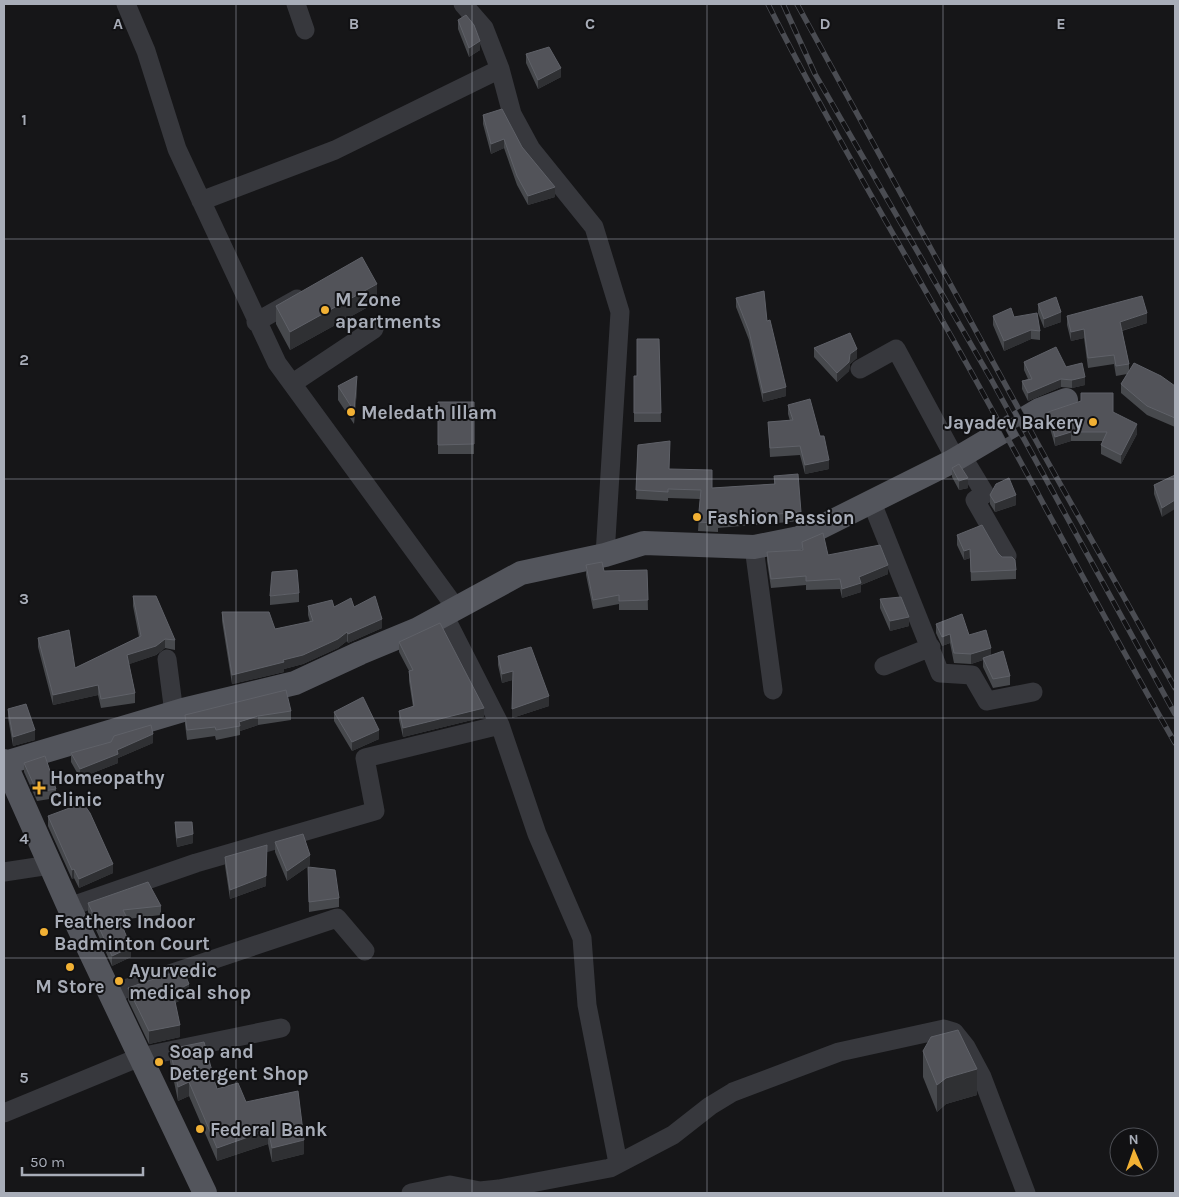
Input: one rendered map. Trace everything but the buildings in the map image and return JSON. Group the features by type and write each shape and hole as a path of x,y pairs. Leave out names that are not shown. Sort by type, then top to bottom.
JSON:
{"main road":[{"path":"205,1193 110,994 4,762 174,713 295,684 360,653 418,629 521,573 605,555 644,543 754,547 799,538 959,458 1039,410 1066,400"}],"street":[{"path":"126,4 146,51 171,135 244,289 256,322 277,363 293,383 450,611 500,725 537,834 582,938 587,1005 618,1164"},
{"path":"296,4 305,30"},
{"path":"463,4 484,28 500,69 512,114 531,149 594,227 620,312 605,555"},
{"path":"201,201 335,150 500,69"},
{"path":"256,322 313,290"},
{"path":"293,383 374,328"},
{"path":"860,369 896,349 959,458 985,494 975,500 1007,556"},
{"path":"872,503 940,673 972,675 987,701 1033,692"},
{"path":"754,547 773,690"},
{"path":"884,666 931,647"},
{"path":"167,659 174,713"},
{"path":"69,906 196,863 374,812 365,758 500,725"},
{"path":"4,872 50,865"},
{"path":"110,994 337,918 366,952"},
{"path":"4,1113 140,1058 281,1028"},
{"path":"411,1193 450,1185 480,1191 524,1186 585,1174 618,1164 673,1135 710,1106 733,1092 839,1052 944,1029 954,1032 966,1047 982,1077 1026,1193"}],"railway":[{"path":"768,4 841,141 969,368 1175,743"},
{"path":"783,4 815,74 991,379 1175,714"},
{"path":"797,4 1045,457 1175,688"}],"place":[{"name":"M Zone apartments","path":"325,310"},
{"name":"Meledath Illam","path":"351,412"},
{"name":"Jayadev Bakery","path":"1093,422"},
{"name":"Fashion Passion","path":"697,517"},
{"name":"Homeopathy Clinic","path":"39,788"},
{"name":"Feathers Indoor Badminton Court","path":"44,932"},
{"name":"M Store","path":"70,967"},
{"name":"Ayurvedic medical shop","path":"119,981"},
{"name":"Soap and Detergent Shop","path":"159,1062"},
{"name":"Federal Bank","path":"200,1129"}]}
